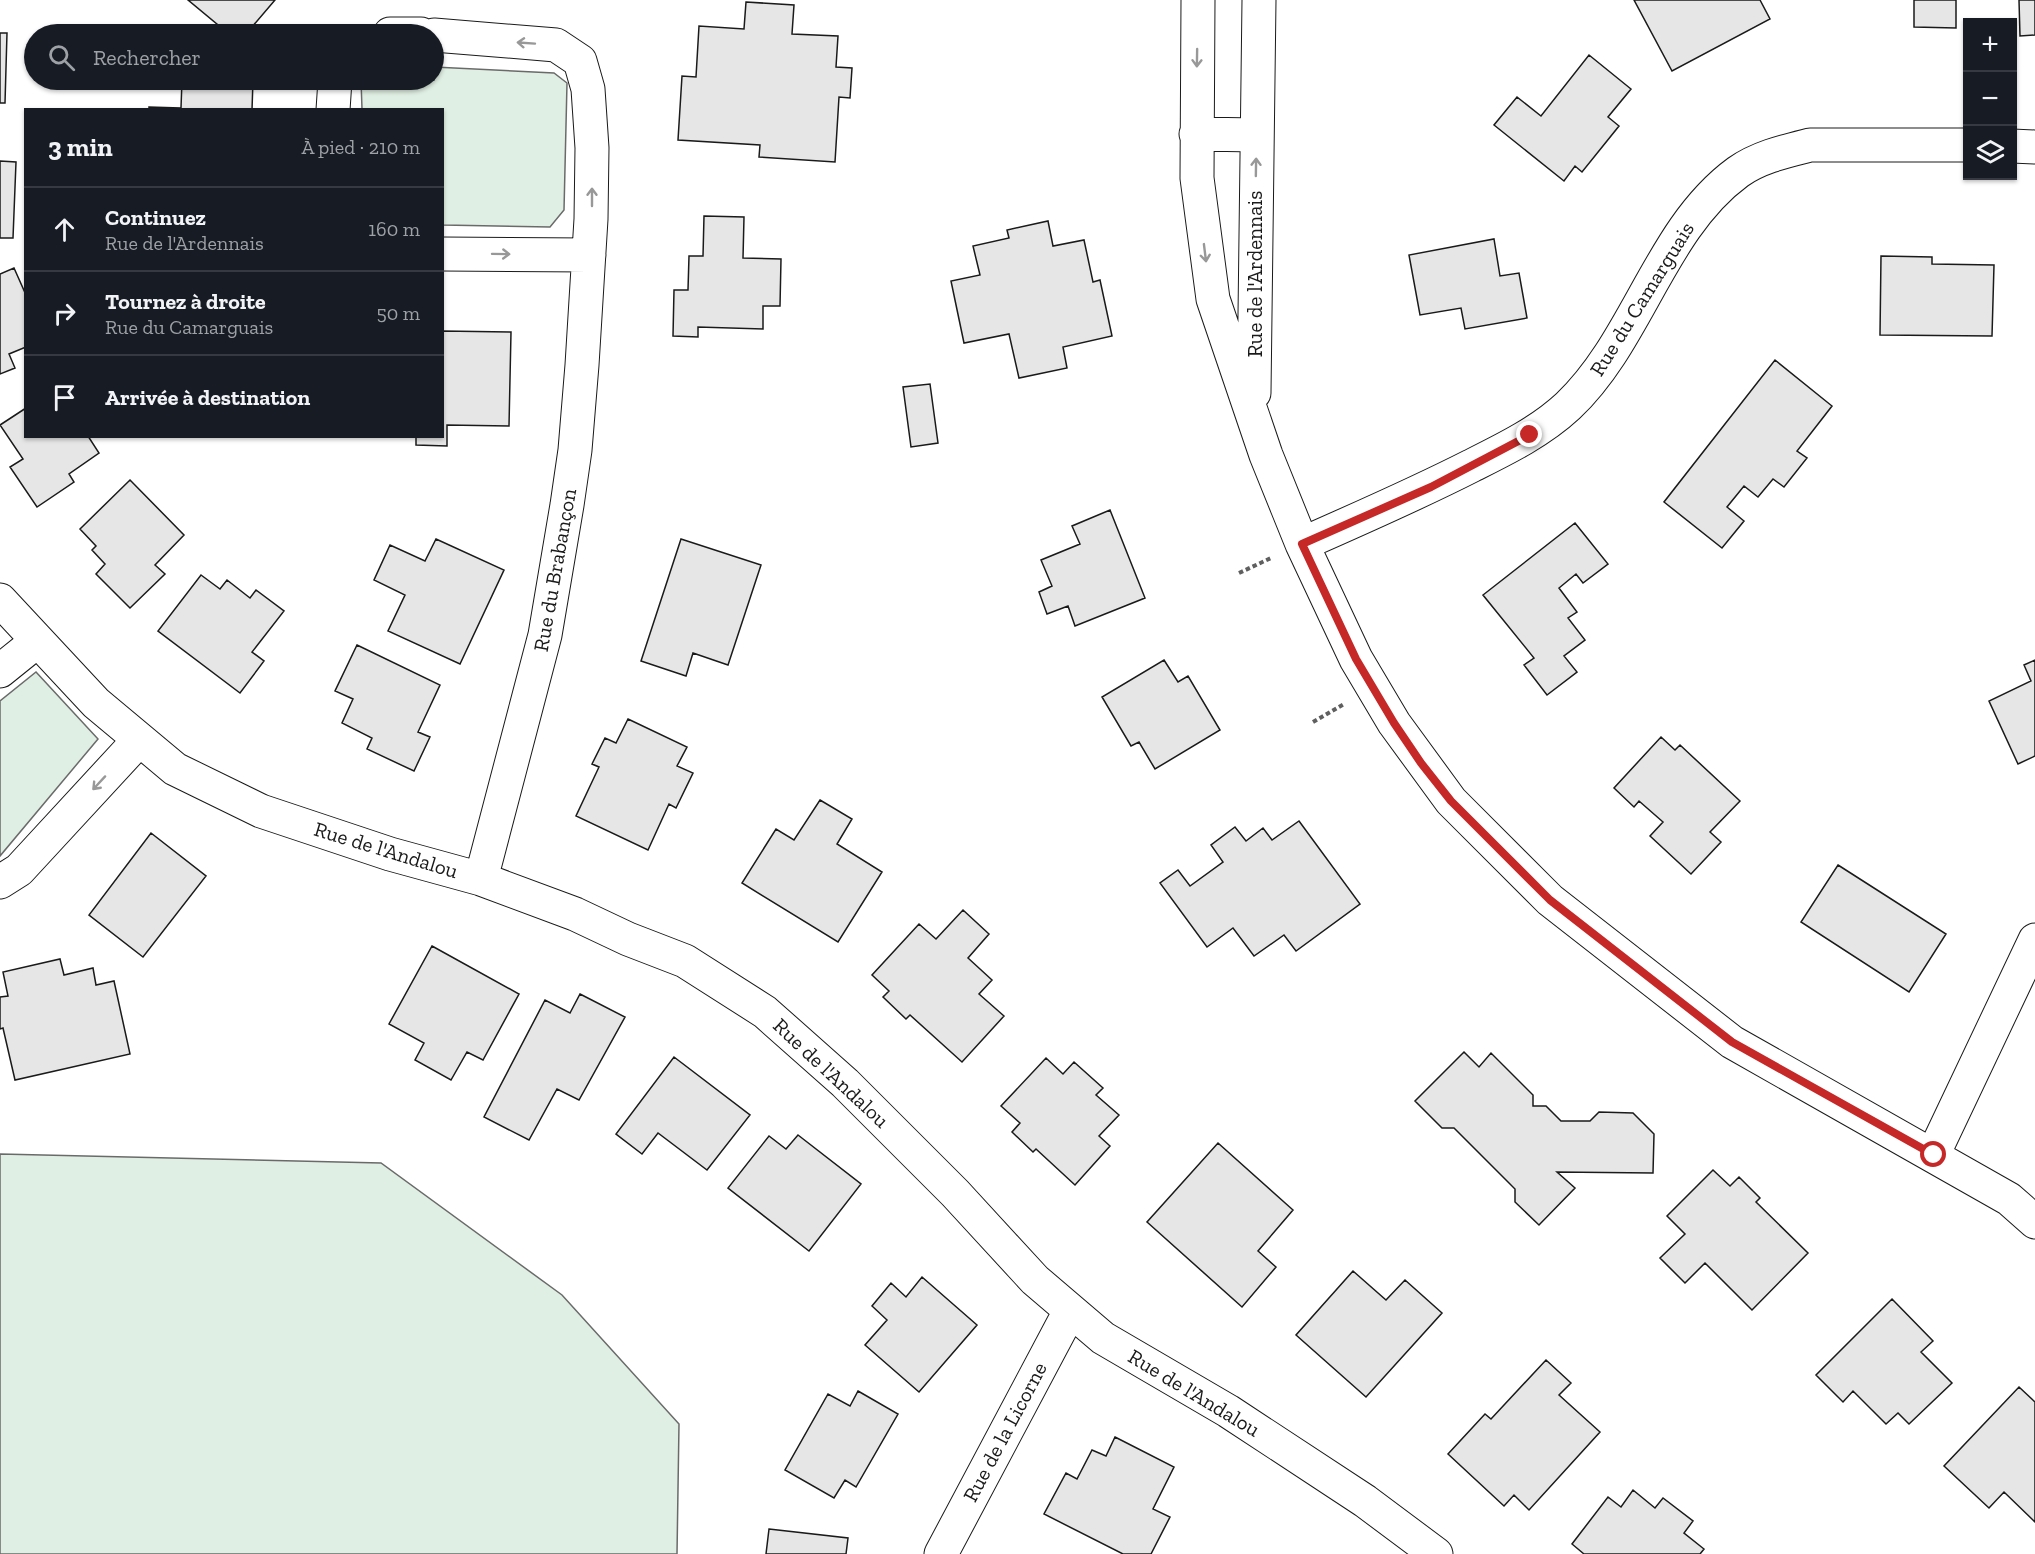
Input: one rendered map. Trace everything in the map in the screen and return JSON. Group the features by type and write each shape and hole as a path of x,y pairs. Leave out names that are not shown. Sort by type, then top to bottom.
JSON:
{"street":[{"name":"Rue de l'Ardennais","path":"1198,0 1197,178 1213,299 1274,475 1302,544 1356,659 1421,763 1451,801 1550,900 1732,1042 2009,1199 2035,1222"},
{"name":"Rue de l'Ardennais","path":"1254,413 1259,0"},
{"name":"Rue du Brabançon","path":"444,37 556,45 580,62 588,89 592,148 589,255 575,450 545,635 481,879"},
{"path":"333,108 334,90"},
{"path":"1196,134 1257,135"},
{"name":"Rue du Camarguais","path":"1302,544 1431,487 1501,452 1530,435 1568,406 1606,362 1700,207 1740,171 1785,151 1810,146 1963,145"},
{"path":"2017,146 2035,147"},
{"path":"444,254 589,255"},
{"name":"Rue de l'Andalou","path":"0,600 36,642 96,703 175,770 261,810 390,854 481,879 575,914 628,939 685,961 765,1012 845,1083 955,1193 1035,1280 1103,1338 1238,1418 1365,1501 1436,1554"},
{"path":"0,671 36,642"},
{"path":"0,882 19,870 139,740"},
{"path":"1934,1155 2035,940"},
{"name":"Rue de la Licorne","path":"941,1554 1070,1311"}],"green space":[{"path":"444,68 554,73 567,83 564,210 550,227 444,225 444,108 362,108 361,90 444,90"},
{"path":"36,672 98,739 0,856 0,701"},
{"path":"0,1154 381,1163 562,1295 679,1424 677,1554 0,1554"}],"building":[{"path":"188,0 275,0 255,24 217,24"},
{"path":"1634,0 1760,0 1770,19 1672,71"},
{"path":"1914,0 1956,0 1956,28 1914,27"},
{"path":"2019,0 2035,0 2035,35 2020,36"},
{"path":"746,2 794,5 792,34 838,36 836,67 852,68 850,98 839,97 835,162 759,157 760,145 678,140 682,76 696,77 699,26 744,29"},
{"path":"0,33 7,33 5,103 0,103"},
{"path":"1589,55 1631,89 1608,117 1619,126 1582,172 1575,166 1564,181 1494,125 1517,97 1541,116"},
{"path":"182,90 253,90 252,108 181,108"},
{"path":"0,161 16,162 13,238 0,238"},
{"path":"704,216 744,217 743,258 781,259 780,306 763,306 763,329 698,327 698,337 673,336 674,290 688,290 689,256 703,256"},
{"path":"1048,221 1053,246 1084,240 1093,282 1100,280 1112,336 1063,347 1067,368 1019,378 1009,334 964,343 951,281 980,275 973,246 1009,238 1007,230"},
{"path":"1494,239 1500,276 1519,273 1527,318 1465,329 1461,308 1420,315 1409,255"},
{"path":"1881,256 1932,257 1932,264 1994,265 1992,336 1880,335"},
{"path":"14,268 24,290 24,348 9,354 15,368 0,374 0,274"},
{"path":"444,331 511,332 509,426 447,425 447,446 416,445 416,438 444,438"},
{"path":"1775,360 1832,406 1797,451 1807,458 1784,487 1773,479 1758,497 1744,486 1727,507 1744,521 1722,548 1664,502"},
{"path":"930,384 938,443 911,447 903,387"},
{"path":"24,409 24,438 89,438 99,453 69,474 74,482 37,507 10,467 23,459 0,425"},
{"path":"130,480 184,535 155,565 165,574 130,608 96,574 105,564 92,550 96,546 80,529"},
{"path":"1110,510 1145,598 1075,626 1068,606 1047,614 1039,592 1052,586 1041,560 1080,544 1072,526"},
{"path":"1575,523 1608,564 1583,583 1576,574 1559,588 1577,612 1568,618 1585,640 1564,656 1577,672 1547,695 1524,665 1534,658 1483,595"},
{"path":"436,539 504,570 460,664 388,631 405,595 374,580 390,545 425,561"},
{"path":"681,539 761,565 728,665 693,653 686,676 641,661"},
{"path":"201,575 220,589 227,580 250,598 256,590 284,611 252,652 264,661 240,693 158,631"},
{"path":"357,645 440,685 418,732 430,737 414,771 367,749 372,738 342,723 353,699 335,691"},
{"path":"1164,660 1178,682 1188,676 1220,730 1155,769 1139,742 1131,746 1102,697"},
{"path":"2035,660 2035,756 2018,764 1989,701 2031,681 2024,665"},
{"path":"628,719 687,747 677,766 693,773 676,808 669,804 648,850 576,816 599,767 592,764 605,738 616,743"},
{"path":"1661,737 1675,750 1680,745 1740,801 1710,832 1721,842 1691,874 1650,836 1663,822 1639,801 1634,807 1614,788"},
{"path":"820,800 852,819 837,844 882,872 838,942 742,883 776,829 794,840"},
{"path":"1299,821 1360,904 1296,951 1284,935 1254,956 1233,928 1207,947 1160,883 1178,870 1190,886 1223,862 1211,845 1235,827 1246,841 1263,828 1272,840"},
{"path":"151,833 206,876 143,957 89,915"},
{"path":"1838,865 1946,934 1909,992 1801,922"},
{"path":"963,910 989,934 968,958 992,980 979,994 1004,1016 962,1062 910,1015 906,1019 883,997 889,991 872,975 919,924 936,939"},
{"path":"432,946 519,994 483,1060 467,1052 451,1080 415,1060 424,1043 389,1024"},
{"path":"60,959 64,975 93,968 96,985 114,981 130,1054 15,1080 3,1028 0,1029 0,997 8,996 3,972"},
{"path":"580,994 625,1017 579,1100 557,1089 529,1140 484,1117 545,1000 570,1013"},
{"path":"1464,1052 1479,1067 1491,1053 1533,1095 1533,1106 1546,1106 1561,1121 1590,1121 1599,1112 1633,1113 1654,1134 1653,1173 1557,1172 1575,1188 1539,1225 1515,1202 1515,1189 1454,1128 1442,1128 1415,1101"},
{"path":"674,1057 750,1115 707,1170 658,1133 642,1154 616,1134"},
{"path":"1046,1058 1063,1074 1074,1062 1103,1088 1096,1095 1119,1115 1099,1136 1110,1146 1075,1185 1036,1149 1033,1152 1012,1132 1020,1123 1001,1106"},
{"path":"798,1135 861,1184 809,1251 728,1188 769,1136 786,1149"},
{"path":"1218,1143 1293,1210 1258,1251 1276,1267 1242,1307 1147,1222"},
{"path":"1713,1170 1730,1186 1739,1177 1760,1198 1756,1202 1808,1253 1752,1310 1705,1263 1685,1283 1660,1258 1685,1234 1667,1216"},
{"path":"1353,1271 1386,1300 1405,1280 1442,1313 1366,1397 1296,1335"},
{"path":"922,1277 977,1325 919,1392 865,1345 887,1320 872,1306 891,1283 906,1297"},
{"path":"1892,1299 1933,1341 1921,1352 1952,1383 1909,1424 1898,1413 1886,1424 1853,1391 1843,1402 1816,1375"},
{"path":"1546,1360 1571,1383 1559,1395 1600,1432 1529,1510 1514,1495 1504,1506 1448,1454 1485,1414 1491,1419"},
{"path":"2019,1387 2035,1402 2035,1522 2004,1492 1989,1508 1944,1466"},
{"path":"858,1391 898,1414 856,1487 845,1480 834,1498 785,1470 828,1394 850,1406"},
{"path":"1115,1437 1174,1467 1153,1509 1170,1517 1151,1554 1123,1554 1044,1514 1066,1473 1077,1479 1092,1450 1106,1456"},
{"path":"1633,1490 1655,1508 1663,1498 1693,1521 1684,1533 1704,1549 1700,1554 1584,1554 1572,1544 1608,1497 1621,1507"},
{"path":"769,1529 848,1538 846,1554 766,1554"}],"route":[{"path":"1530,435 1431,487 1302,544 1372,688 1421,763 1451,801 1550,900 1732,1042 1934,1155"}]}
